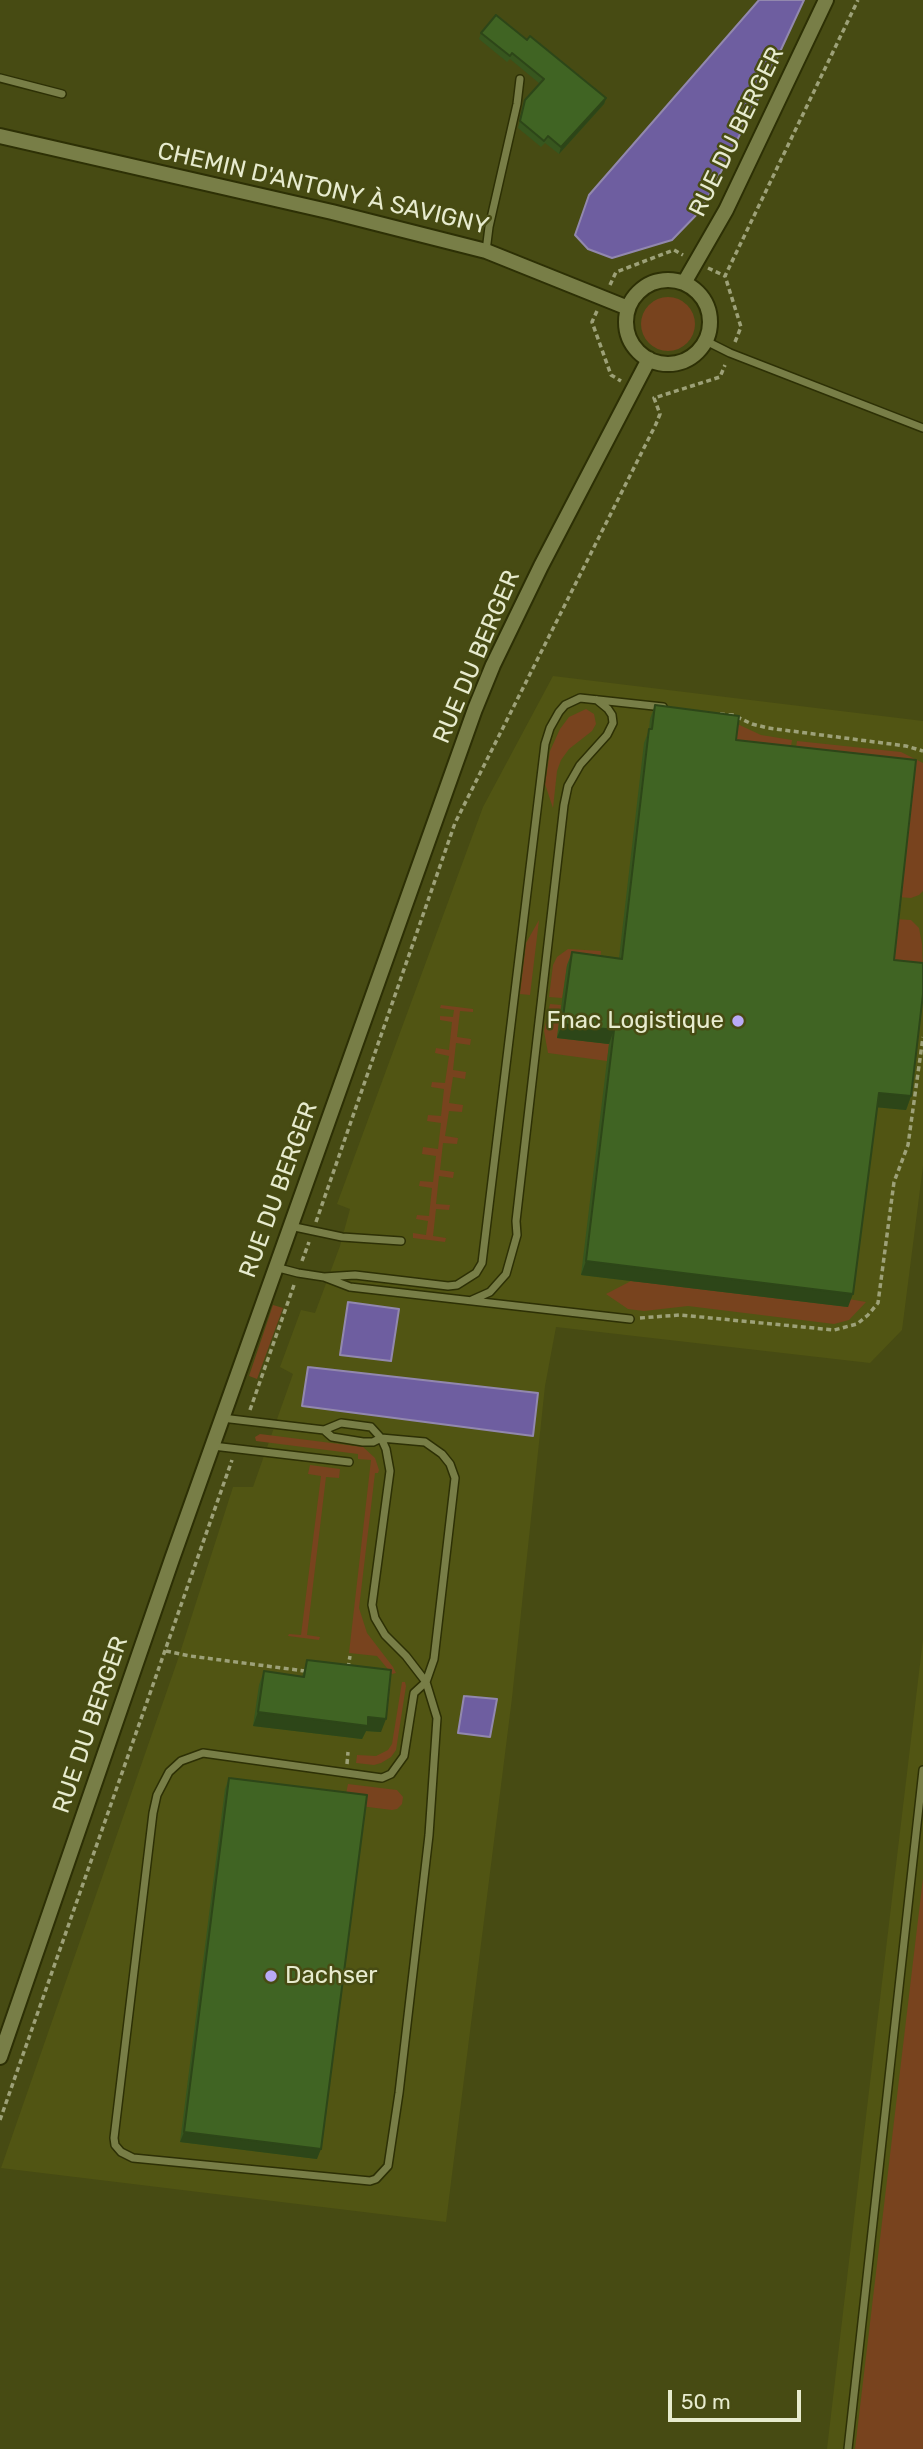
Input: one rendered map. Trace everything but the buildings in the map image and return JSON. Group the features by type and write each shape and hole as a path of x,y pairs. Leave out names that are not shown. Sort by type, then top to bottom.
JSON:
{"street":[{"name":"RUE DU BERGER","path":"684,283 726,210 826,0"},
{"name":"CHEMIN D'ANTONY À SAVIGNY","path":"0,136 332,212 486,251 628,308"},
{"path":"656,281 684,283 697,290 708,309 709,331 706,341 691,357 681,362 670,364 649,359 633,344 628,334 628,308 637,293 656,281"},
{"name":"RUE DU BERGER","path":"0,2057 275,1267 493,666 541,566 649,359"}],"lane":[{"path":"0,78 62,94"},
{"path":"486,251 520,79"},
{"path":"706,341 730,353 923,428"},
{"path":"324,1277 355,1275 448,1286 466,1281 477,1273 482,1263 545,744 550,728 565,705 580,698 667,708"},
{"path":"472,1300 490,1292 506,1274 517,1235 516,1221 564,805 568,786 580,765 607,735 613,723 608,709 593,698"},
{"path":"290,1226 342,1237 401,1241"},
{"path":"275,1267 324,1277 350,1287 631,1319"},
{"path":"222,1418 324,1430 341,1423 371,1427 381,1438 389,1455 390,1471 372,1605 385,1635 426,1682 437,1718 429,1835 388,2166 376,2179 370,2181 133,2158 121,2152 115,2145 114,2138 153,1813 157,1794 169,1772 181,1761 203,1754 382,1778 391,1774 404,1756 414,1693 426,1682 434,1659 455,1478 450,1464 442,1454 425,1442 381,1438 373,1442 363,1442 332,1437 324,1430"},
{"path":"212,1446 349,1462"},
{"path":"848,2449 923,1770"}],"path":[{"path":"260,1381 455,823 656,424 660,414 654,398 720,377 741,327 725,276 858,0"},
{"path":"719,713 733,715 768,728 906,746 923,751"},
{"path":"631,1319 680,1315 834,1330 857,1324 868,1315 878,1303 894,1182 908,1145 923,1037"},
{"path":"0,2120 225,1480"},
{"path":"166,1651 308,1671"},
{"path":"347,1676 349,1657"}],"shaded area":[{"path":"759,0 804,0 759,97 702,209 672,240 612,258 588,249 575,235 589,195"},
{"path":"668,297 687,305 695,324 687,343 668,351 649,343 641,324 649,305"},
{"path":"553,676 923,721 923,1166 902,1330 870,1363 556,1327 545,1386 512,1698 446,2222 1,2168 178,1659 233,1487 253,1487 293,1374 280,1367 301,1310 315,1313 340,1246 350,1209 337,1204 483,807"},
{"path":"586,709 594,714 596,724 561,760 557,771 553,808 545,784 550,751 569,717"},
{"path":"733,722 761,735 792,740 789,760 731,754"},
{"path":"797,741 901,752 923,763 923,891 919,895 911,898 898,897 794,761"},
{"path":"895,919 911,920 919,928 923,974 889,973"},
{"path":"539,920 530,995 520,994 526,943"},
{"path":"568,949 601,951 599,970 567,966 562,998 549,997 553,965 557,957"},
{"path":"550,1004 561,1005 557,1037 609,1044 607,1061 548,1053 544,1031"},
{"path":"441,1005 473,1009 473,1012 460,1011 457,1037 471,1039 470,1045 456,1043 453,1070 466,1072 465,1079 453,1077 449,1103 463,1105 462,1112 449,1111 445,1136 458,1138 457,1144 443,1143 440,1170 454,1172 453,1178 439,1176 436,1204 450,1205 449,1210 436,1209 433,1236 446,1238 445,1242 413,1238 413,1233 426,1235 428,1221 416,1219 417,1215 429,1216 432,1188 419,1186 420,1181 433,1182 436,1156 422,1154 423,1147 438,1149 441,1123 427,1121 428,1115 441,1116 444,1089 431,1087 432,1082 445,1083 449,1056 435,1053 436,1048 449,1050 452,1022 440,1020 440,1016 453,1017 454,1010 440,1008"},
{"path":"631,1281 866,1302 849,1320 834,1324 688,1306 644,1311 628,1309 606,1294"},
{"path":"348,1302 399,1309 391,1361 340,1355"},
{"path":"273,1305 283,1308 257,1379 249,1376"},
{"path":"308,1367 538,1393 533,1436 302,1406"},
{"path":"260,1434 363,1447 375,1458 379,1470 375,1473 359,1608 367,1633 396,1673 392,1674 377,1656 349,1653 371,1460 358,1459 358,1454 256,1441 255,1437"},
{"path":"310,1465 340,1469 339,1478 326,1477 307,1635 320,1637 319,1640 288,1636 301,1635 321,1476 308,1474"},
{"path":"923,1639 923,2449 827,2449 867,2108"},
{"path":"402,1682 405,1682 406,1686 396,1750 381,1763 356,1763 357,1755 376,1756 388,1750 392,1744"},
{"path":"464,1696 497,1699 490,1737 458,1733"},
{"path":"348,1784 397,1790 403,1797 402,1804 392,1810 344,1804"},
{"path":"923,1878 923,2449 855,2449"}],"place":[{"name":"Fnac Logistique","path":"738,1021"},
{"name":"Dachser","path":"271,1976"}]}
